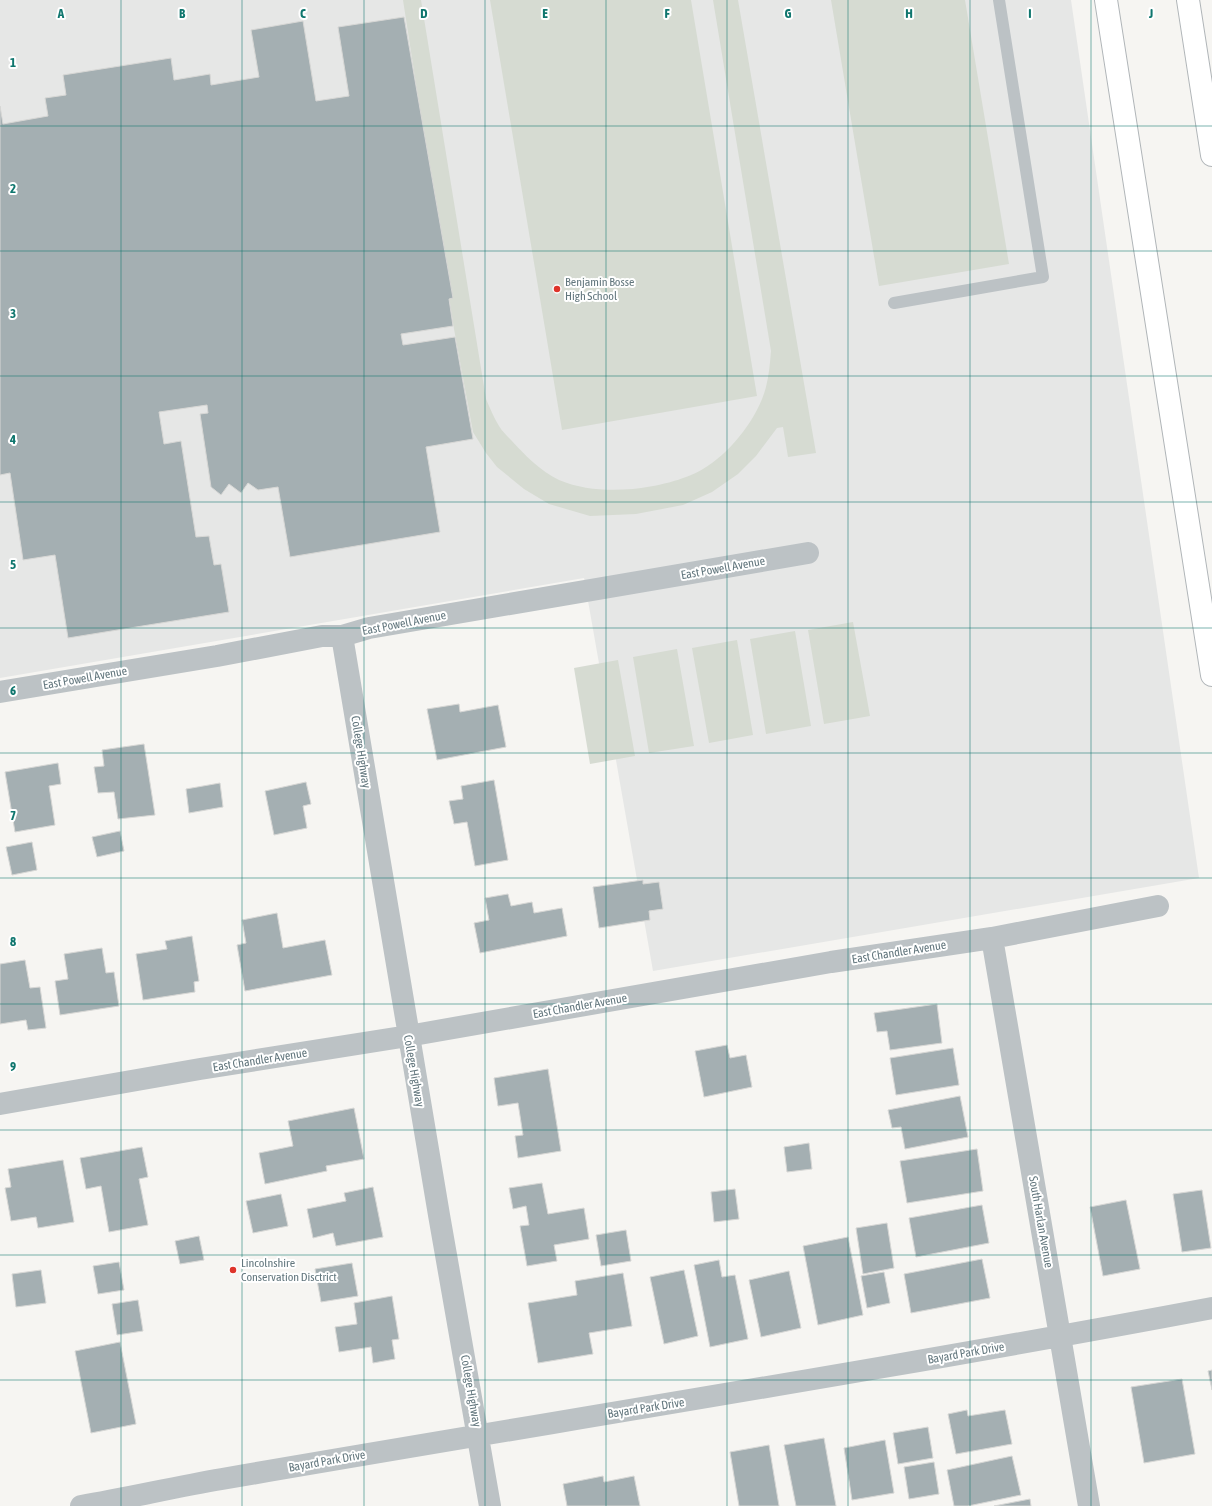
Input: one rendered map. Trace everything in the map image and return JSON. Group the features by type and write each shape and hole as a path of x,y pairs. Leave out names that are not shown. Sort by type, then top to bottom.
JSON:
{"highway":[{"path":"1106,0 1212,674"},
{"path":"1188,0 1212,155"}],"street":[{"name":"East Powell Avenue","path":"0,692 217,656 322,636 342,636 369,628 808,553"},
{"name":"College Highway","path":"342,636 408,1036 490,1506"},
{"name":"East Chandler Avenue","path":"0,1104 208,1068 408,1036 831,962 992,938 1158,906"},
{"name":"South Harlan Avenue","path":"992,938 1089,1506"},
{"name":"Bayard Park Drive","path":"90,1505 219,1480 674,1404 1061,1337 1212,1308"}],"lane":[{"path":"894,303 1043,277 999,0"}],"shaded area":[{"name":"Benjamin Bosse High School","path":"0,0 1071,0 1199,878 653,971 584,578 0,678"},
{"path":"403,0 421,0 486,399 495,420 503,432 527,457 545,472 559,480 577,486 614,490 660,485 696,473 703,469 723,454 742,434 757,411 766,387 771,351 713,0 738,0 816,453 788,457 783,427 777,428 756,456 738,474 712,492 683,505 636,514 590,516 549,504 524,489 497,467 473,432 454,329"},
{"path":"490,0 691,0 757,396 562,430"},
{"path":"831,0 965,0 1009,264 879,286"},
{"path":"853,622 870,716 824,724 808,630"},
{"path":"795,631 811,726 766,734 750,639"},
{"path":"737,640 753,735 709,743 692,648"},
{"path":"677,649 694,746 649,753 633,657"},
{"path":"618,660 635,756 590,764 574,668"}],"building":[{"path":"404,17 453,298 449,299 453,326 401,334 403,345 455,337 473,439 426,447 440,532 290,557 278,487 258,490 248,483 241,493 229,484 221,495 211,487 200,414 208,413 207,405 159,412 164,444 181,441 196,537 209,536 214,565 221,564 229,612 68,638 55,555 23,560 10,473 0,475 0,106 3,124 48,116 45,98 66,95 63,75 171,58 174,80 210,74 211,85 259,77 251,30 303,21 316,101 349,96 338,27"},
{"path":"459,704 460,712 498,705 506,747 437,760 427,709"},
{"path":"144,744 155,815 118,819 114,792 98,793 94,767 104,766 102,750"},
{"path":"58,763 61,784 49,786 55,825 15,832 5,772"},
{"path":"494,780 508,860 475,866 467,822 454,824 449,801 463,799 461,786"},
{"path":"306,782 311,804 303,806 307,828 274,835 265,791"},
{"path":"220,783 223,807 189,813 186,789"},
{"path":"120,831 124,851 97,857 92,837"},
{"path":"32,842 37,870 12,875 6,847"},
{"path":"643,880 643,884 659,882 663,909 649,911 650,920 599,928 593,887"},
{"path":"508,894 511,906 532,902 534,913 562,908 567,936 480,953 474,923 489,920 485,898"},
{"path":"277,913 283,948 325,940 332,975 245,991 237,945 246,943 242,920"},
{"path":"192,936 199,981 194,982 195,992 143,1000 136,954 167,949 165,941"},
{"path":"102,948 106,973 114,972 119,1006 60,1015 55,981 68,979 64,954"},
{"path":"25,960 30,988 40,987 46,1028 28,1030 26,1020 0,1024 0,964"},
{"path":"937,1004 942,1043 890,1050 887,1031 877,1032 874,1013"},
{"path":"727,1045 730,1058 746,1055 752,1087 704,1097 695,1051"},
{"path":"953,1048 959,1085 896,1095 890,1058"},
{"path":"548,1069 561,1151 518,1158 515,1136 523,1135 518,1103 498,1106 494,1078"},
{"path":"960,1096 968,1137 905,1149 901,1127 892,1128 888,1110"},
{"path":"354,1108 364,1159 326,1166 327,1171 265,1184 259,1153 293,1146 288,1121"},
{"path":"809,1143 812,1169 787,1172 784,1147"},
{"path":"142,1147 148,1177 139,1179 148,1225 109,1232 101,1186 86,1189 80,1158"},
{"path":"977,1149 983,1191 907,1203 900,1161"},
{"path":"63,1160 74,1222 38,1228 36,1217 11,1221 5,1188 11,1187 8,1169"},
{"path":"542,1183 548,1214 584,1208 589,1239 554,1245 557,1261 527,1266 520,1226 529,1225 526,1206 513,1209 509,1188"},
{"path":"373,1187 383,1237 336,1246 333,1233 313,1238 307,1209 346,1201 344,1193"},
{"path":"735,1189 739,1219 714,1222 711,1192"},
{"path":"1202,1190 1211,1248 1182,1252 1173,1194"},
{"path":"281,1194 288,1226 253,1233 246,1201"},
{"path":"1126,1200 1140,1269 1103,1276 1090,1207"},
{"path":"982,1205 989,1243 916,1257 909,1218"},
{"path":"887,1223 894,1268 863,1274 856,1228"},
{"path":"626,1230 631,1261 601,1266 596,1235"},
{"path":"199,1236 204,1260 180,1264 175,1241"},
{"path":"848,1237 863,1315 818,1325 803,1246"},
{"path":"982,1259 990,1298 911,1313 904,1274"},
{"path":"719,1260 722,1277 735,1275 748,1339 710,1347 694,1265"},
{"path":"119,1262 124,1290 98,1294 93,1266"},
{"path":"352,1263 358,1296 321,1302 315,1269"},
{"path":"41,1270 46,1303 16,1307 12,1274"},
{"path":"684,1270 698,1336 664,1344 650,1277"},
{"path":"789,1271 801,1328 761,1337 749,1280"},
{"path":"884,1272 890,1303 867,1308 861,1276"},
{"path":"623,1273 632,1326 589,1333 593,1354 538,1363 528,1303 577,1295 575,1281"},
{"path":"392,1296 399,1339 392,1340 395,1359 373,1363 371,1347 339,1352 335,1327 357,1324 354,1303"},
{"path":"138,1300 143,1331 117,1335 112,1304"},
{"path":"120,1342 136,1424 91,1433 75,1351"},
{"path":"1212,1370 1212,1390 1208,1371"},
{"path":"1182,1379 1195,1454 1144,1463 1131,1387"},
{"path":"967,1410 968,1416 1005,1410 1012,1444 956,1454 948,1414"},
{"path":"928,1427 933,1458 898,1464 893,1433"},
{"path":"824,1438 836,1506 796,1506 784,1445"},
{"path":"885,1440 894,1493 852,1500 844,1448"},
{"path":"769,1445 779,1506 739,1506 730,1452"},
{"path":"1012,1456 1021,1495 968,1506 954,1506 947,1470"},
{"path":"934,1462 939,1494 909,1499 904,1467"},
{"path":"603,1476 604,1482 634,1476 640,1506 567,1506 563,1484"},
{"path":"1030,1499 1031,1506 994,1506"}],"place":[{"name":"Benjamin Bosse High School","path":"557,289"},
{"name":"Lincolnshire Conservation Disctrict","path":"233,1270"}]}
